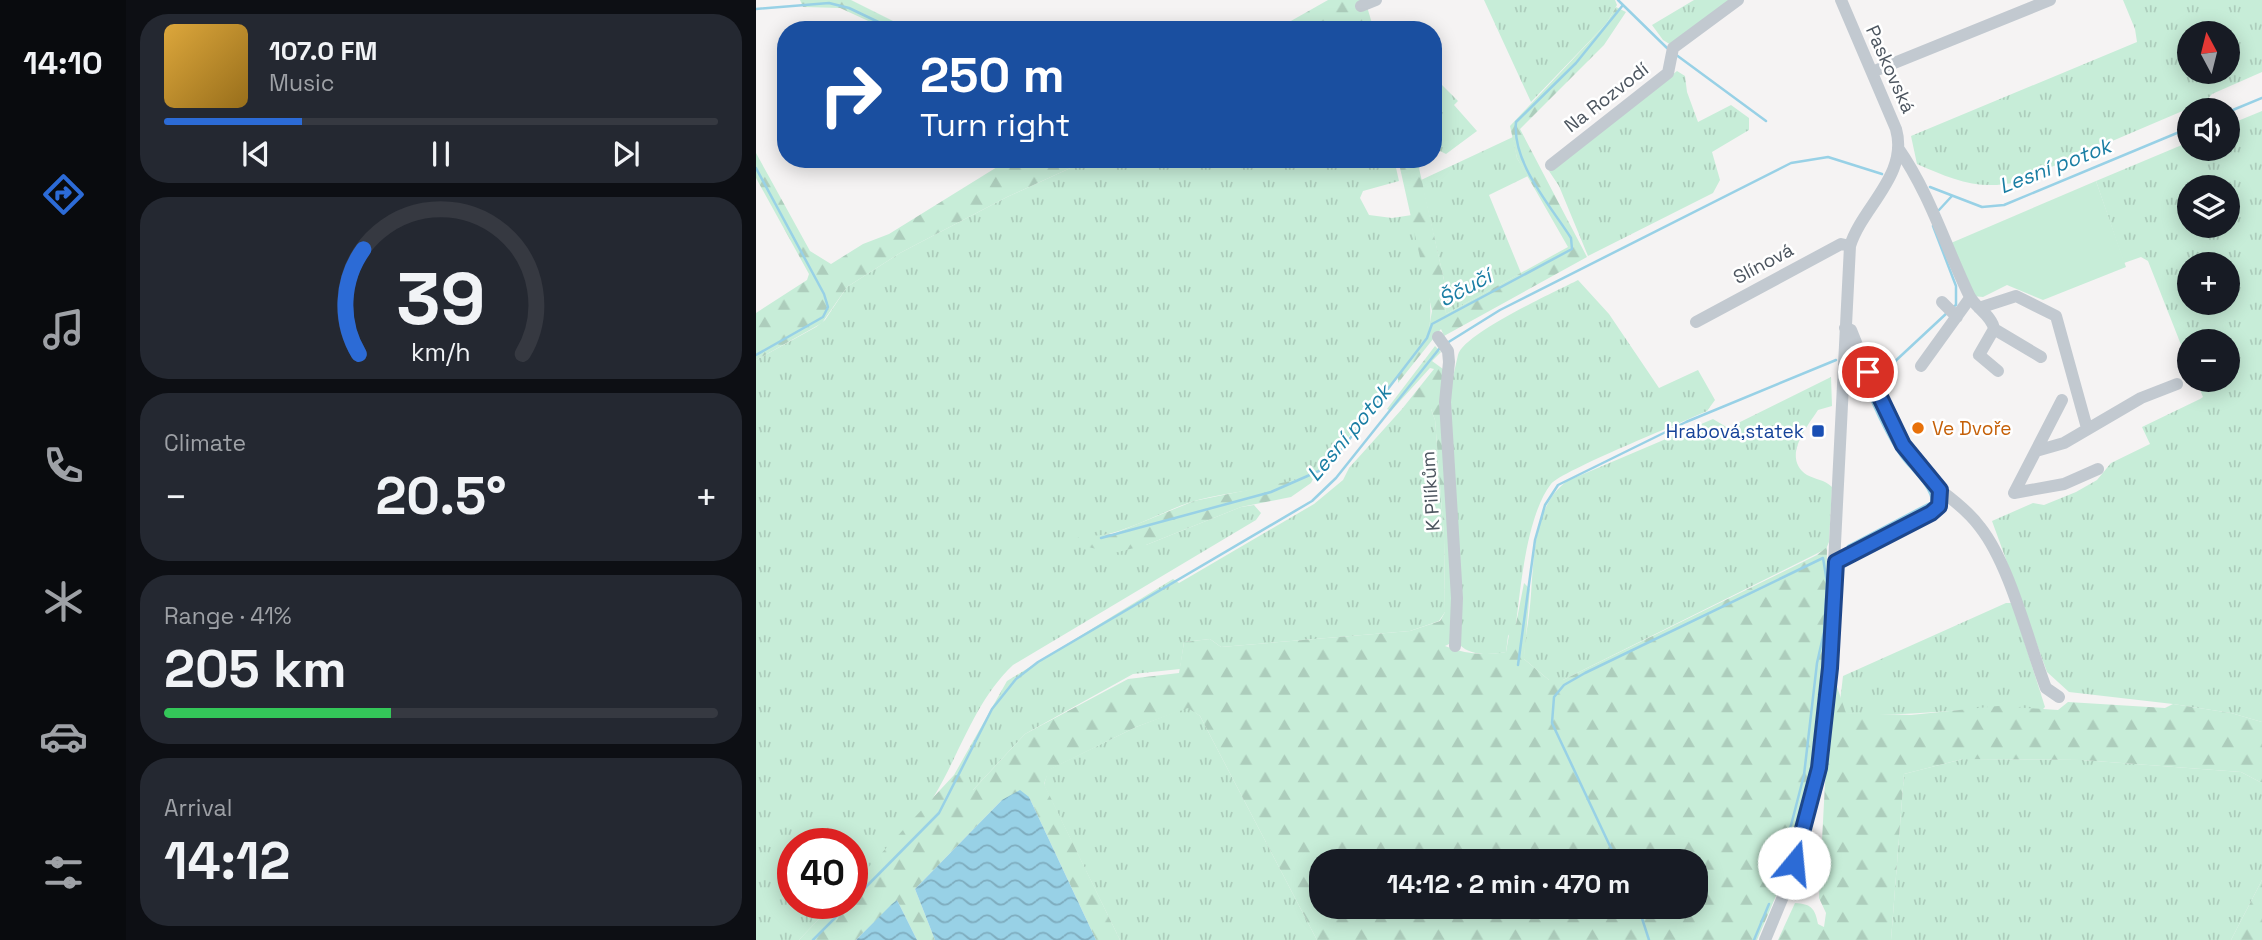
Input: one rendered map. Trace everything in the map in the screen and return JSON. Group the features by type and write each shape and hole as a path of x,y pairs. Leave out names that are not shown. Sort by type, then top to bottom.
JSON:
{"street":[{"path":"1361,6 1376,0"},
{"name":"Na Rozvodí","path":"1551,165 1668,73 1673,48 1738,0"},
{"name":"Paskovská","path":"1765,940 1787,887 1819,768 1830,668 1850,246 1857,225 1891,176 1898,148 1896,129 1841,0"},
{"path":"1872,72 2050,0"},
{"path":"1898,148 1922,186 1975,303 1993,323 1994,329 1979,355 1998,371"},
{"name":"Slínová","path":"1696,322 1841,244 1850,246"},
{"path":"1921,366 1949,310 2016,296 2056,316 2087,428"},
{"path":"1845,328 1851,330 1878,397 1903,445 1940,490 1961,505 1982,528 2004,571 2046,688 2059,697"},
{"path":"1994,329 2041,357"},
{"name":"K Pilíkům","path":"1441,343 1449,362 1445,384 1446,443 1457,598 1455,646"},
{"path":"2036,451 2064,443 2141,398 2177,384"},
{"path":"2062,400 2014,493 2064,484 2098,468"},
{"path":"1836,562 1931,513 1939,506 1940,490"}],"green space":[{"path":"800,0 851,0 893,21 868,21 840,8 803,7"},
{"path":"1328,0 1365,0 1371,21 1291,21"},
{"path":"1484,0 1615,0 1617,5 1606,24 1531,102"},
{"path":"1694,0 1734,0 1671,45 1663,40 1652,25"},
{"path":"2123,0 2262,0 2262,72 2240,82 2240,21 2177,21 2177,84 2235,84 2209,98 2177,98 2177,113 2016,182 1990,185 1965,182 1917,164 1911,136 2137,42 2135,29"},
{"path":"1616,7 1626,12 1604,45 1520,129 1587,257 1444,336 1441,329 1398,383 1398,375 1427,339 1432,311 1400,168 1419,168 1444,280 1446,314 1568,247 1517,158 1510,126 1606,24"},
{"path":"1677,71 1685,76 1687,92 1698,122 1731,105 1749,118 1749,130 1712,152 1720,180 1713,193 1588,256 1559,186 1549,171"},
{"path":"1442,85 1458,101 1454,105 1477,131 1446,154 1442,152"},
{"path":"2262,111 2262,722 2231,713 2069,692 2047,672 1992,521 2033,503 2044,505 2097,480 2111,463 2150,444 2142,427 2203,397 2201,392 2240,392 2240,329 2177,329 2177,335 2148,261 2141,257 2124,263 2096,181 2177,147 2177,161 2240,161 2240,120"},
{"path":"1513,137 1517,158 1528,176 1489,195 1521,273 1446,314 1444,280 1421,180"},
{"path":"756,153 810,251 831,264 863,244 889,234 995,168 1070,168 1007,197 900,253 847,287 822,323 756,360 756,313 807,280 809,274 756,178"},
{"path":"1070,168 1396,168 1399,181 1363,191 1360,198 1369,215 1392,218 1412,215 1429,292 1430,324 1427,339 1326,465 1311,474 1278,485 1191,502 1123,530 1100,536 1146,545 1241,507 1254,505 1261,513 1256,520 1013,665 988,695 925,810 868,870 868,828 777,828 777,919 819,919 799,940 756,940 756,360 816,327 825,320 847,287 900,253 1007,197"},
{"path":"2096,181 2126,267 2043,300 2007,285 1983,297 1973,296 1951,243"},
{"path":"1578,280 1609,314 1659,388 1698,370 1715,400 1707,411 1598,458 1551,484 1536,513 1531,531 1516,624 1508,636 1506,652 1475,653 1460,645 1447,403 1458,355 1464,346 1493,325"},
{"path":"1435,346 1441,352 1432,361 1443,369 1456,596 1451,643 1445,646 1475,653 1506,652 1510,629 1516,624 1524,583 1530,589 1524,659 1549,680 1563,680 1817,555 1827,547 1826,639 1814,765 1785,875 1757,940 1317,940 1200,716 1188,708 1136,727 1049,770 1044,784 1120,940 1096,940 1029,797 1002,800 915,889 935,940 917,940 897,900 856,940 799,940 819,919 868,919 868,868 954,775 968,776 973,790 1025,734 1128,679 1179,673 1184,642 1210,639 1221,647 1410,631 1440,621 1445,612 1444,536 1435,420 1431,409 1402,409 1434,369 1430,368 1391,411 1387,409"},
{"path":"1831,377 1832,406 1818,410 1796,451 1796,460 1807,475 1832,487 1829,542 1826,549 1563,680 1549,680 1524,659 1539,525 1554,493 1567,481 1713,419 1728,428"},
{"path":"1426,406 1431,409 1435,420 1444,536 1445,612 1439,621 1410,631 1221,647 1210,639 1184,642 1180,669 1133,674 1025,734 972,791 954,775 1007,681 1173,579 1179,583 1314,504 1343,480 1349,468 1402,409"},
{"path":"1316,473 1311,483 1291,497 1241,507 1146,545 1114,553 1075,544 1078,537 1113,534 1194,501 1296,480"},
{"path":"2006,603 2012,603 2045,707 2042,710 1845,713 1840,702 1843,676"},
{"path":"1835,681 1846,713 1911,715 1998,706 2058,710 2068,702 2165,708 2173,704 2231,713 2262,722 2262,783 2241,772 2082,760 1963,759 1904,774 1891,940 1778,940 1795,903 1811,908 1818,924 1824,927 1826,913 1819,898 1826,764"},
{"path":"1188,707 1200,716 1317,940 1120,940 1044,785 1048,770 1136,727"},
{"path":"1963,759 2082,760 2241,772 2262,783 2262,880 2231,940 1891,940 1904,774"},
{"path":"2262,880 2262,940 2231,940"}],"water":[{"path":"1020,790 1029,797 1096,940 935,940 915,889 1002,800"},
{"path":"897,900 917,940 856,940 892,904"}],"waterway":[{"name":"Ščučí","path":"1101,538 1271,492 1328,467 1427,338 1432,324 1572,249 1571,238 1526,168 1516,137 1516,122 1576,63 1623,5 1618,0"},
{"path":"756,9 829,3 849,8 876,21"},
{"path":"1623,5 1667,48"},
{"path":"1675,54 1766,121"},
{"name":"Lesní potok","path":"2240,107 2262,98"},
{"name":"Lesní potok","path":"1930,187 1982,207 2004,205 2177,133"},
{"name":"Lesní potok","path":"1447,343 1500,310 1791,163 1828,157 1882,174"},
{"path":"756,168 824,294 828,307 823,317 756,355"},
{"path":"1939,210 1951,197"},
{"path":"1933,226 1956,286 1956,305 1953,307"},
{"path":"1876,379 1948,312"},
{"name":"Lesní potok","path":"868,885 939,813 992,709 1016,679 1038,662 1312,501 1336,478 1439,349"},
{"path":"1518,665 1535,540 1545,505 1558,485 1686,422 1836,360"},
{"path":"1851,360 1865,384"},
{"path":"1848,546 1932,502 1925,484 1890,439 1865,385 1867,384"},
{"path":"1611,849 1552,723 1554,697 1564,685 1585,673 1823,558 1827,582 1824,632 1817,663 1804,775 1779,872"},
{"path":"1754,940 1769,904"},
{"name":"Lesní potok","path":"813,940 834,919"},
{"path":"1642,919 1649,940"}],"place":[{"name":"Ve Dvoře","path":"1918,428"},
{"name":"Hrabová,statek","path":"1818,431"}],"route":[{"path":"1794,863 1808,817 1826,722 1836,562 1931,513 1939,506 1940,500 1940,490 1903,445 1868,372"}]}
